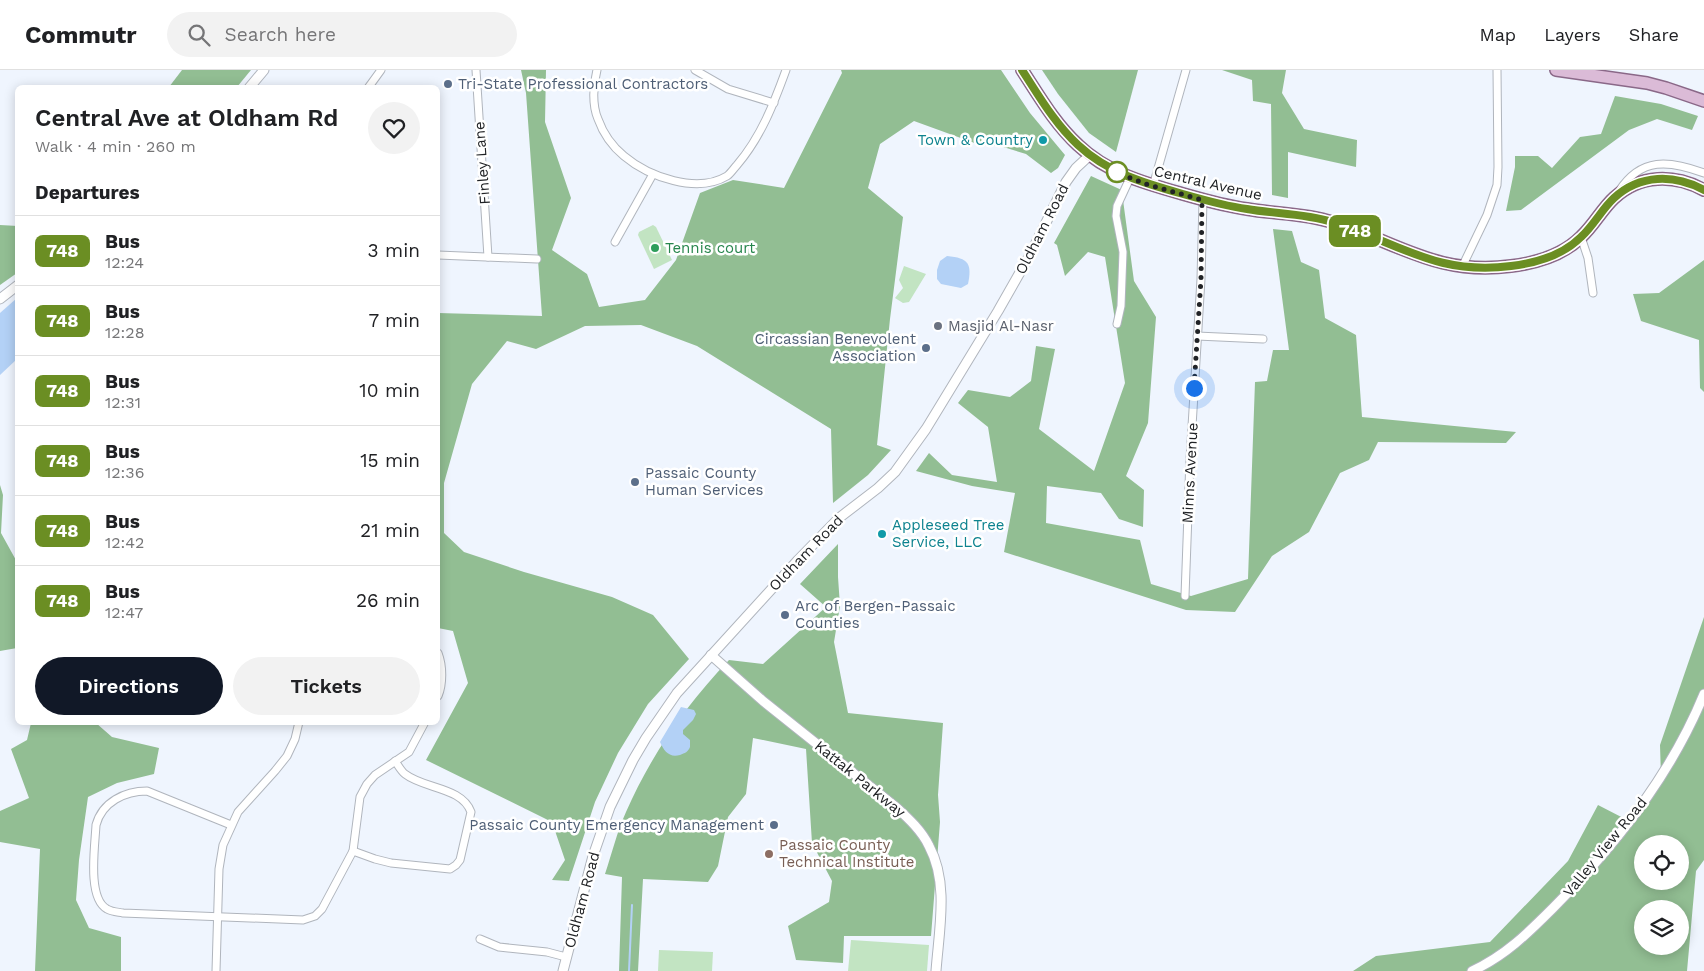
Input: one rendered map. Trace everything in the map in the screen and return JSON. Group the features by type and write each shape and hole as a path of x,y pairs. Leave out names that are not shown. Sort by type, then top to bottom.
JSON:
{"main road":[{"name":"Central Avenue","path":"1022,70 1068,135 1090,155 1115,172 1153,186 1202,200 1246,209 1320,218 1426,259 1448,265 1489,268 1536,262 1558,253 1581,237 1616,196 1631,185 1652,179 1664,178 1685,182 1704,190"},
{"path":"1556,70 1647,83 1704,101"}],"street":[{"path":"252,85 264,70"},
{"path":"370,85 381,70"},
{"name":"Finley Lane","path":"476,70 488,257"},
{"path":"597,70 594,98 597,118 611,143 624,157 653,174 684,184 707,183 728,175 750,150 774,103 786,70"},
{"path":"695,70 728,89 774,103"},
{"path":"1153,186 1186,70"},
{"path":"1462,267 1486,215 1496,185 1498,167 1497,70"},
{"name":"Oldham Road","path":"563,971 593,856 614,799 633,760 662,714 677,693 798,560 839,518 878,488 900,466 926,429 998,312 1031,253 1066,182 1076,168 1090,155"},
{"path":"1616,196 1633,174 1646,166 1673,164 1704,173"},
{"path":"616,242 653,174"},
{"path":"1117,324 1121,306 1123,252 1116,216 1118,206 1130,178"},
{"name":"Minns Avenue","path":"1185,596 1190,458 1198,336 1202,200"},
{"path":"1581,237 1588,258 1593,293"},
{"path":"440,255 537,259"},
{"path":"0,299 15,287"},
{"path":"1198,336 1263,339"},
{"name":"Kattak Parkway","path":"711,655 763,701 897,808 917,827 930,846 941,882 936,971"},
{"path":"440,661 440,691"},
{"name":"Valley View Road","path":"1472,971 1488,964 1525,937 1598,860 1672,758 1693,720 1704,694"},
{"path":"216,971 220,857 223,844 238,812 287,756 299,725"},
{"path":"231,825 147,791 133,791 124,794 108,805 98,816 96,825 94,886 102,906 108,910 123,913 303,920 315,916 322,909 353,850 360,797 367,784 375,775 409,752 423,725"},
{"path":"353,850 391,863 450,869 460,860 471,812 468,804 461,797 405,774 395,761"},
{"path":"480,939 499,947 547,952 566,957"}],"green space":[{"path":"182,70 251,70 239,85 171,85"},
{"path":"521,70 546,70 545,122 571,198 552,250 587,274 599,307 645,300 676,260 700,193 733,180 784,188 842,73 841,70 1001,70 1030,113 1065,155 1058,168 1051,173 1026,154 1000,146 980,145 914,121 880,144 868,188 903,217 877,445 891,450 868,475 833,503 831,429 697,346 641,325 585,326 536,349 507,341 472,384 444,483 444,533 464,552 524,572 612,597 653,615 689,659 648,704 618,753 595,802 569,881 552,880 565,860 552,822 426,760 468,683 453,631 440,628 440,313 542,316 526,93"},
{"path":"1042,70 1138,70 1116,152 1089,133 1058,94"},
{"path":"1222,70 1286,70 1282,93 1304,129 1357,140 1356,167 1288,152 1288,198 1272,195 1271,104 1253,101 1252,80"},
{"path":"1615,96 1661,104 1698,116 1692,130 1657,119 1629,130 1521,210 1506,211 1515,167 1515,156 1538,156 1552,168 1580,137 1601,134"},
{"path":"1091,176 1126,192 1123,200 1134,281 1156,317 1148,423 1126,476 1144,490 1143,527 1119,519 1101,493 1047,486 1046,523 1140,540 1151,584 1191,596 1248,579 1255,382 1267,381 1273,350 1289,350 1273,229 1292,231 1301,262 1319,270 1325,318 1356,335 1362,417 1516,432 1506,443 1378,442 1369,460 1340,473 1309,532 1272,556 1235,612 1186,610 1004,552 1015,493 972,486 916,471 929,453 952,475 997,482 988,427 958,403 968,390 1010,397 1031,381 1036,346 1055,349 1039,429 1094,471 1125,383 1105,257 1088,252 1065,276 1057,245 1054,243"},
{"path":"0,225 15,226 15,274 0,285"},
{"name":"Tennis court","path":"653,225 656,227 672,260 654,269 638,235 639,232"},
{"path":"1704,260 1704,392 1700,388 1699,340 1641,321 1633,294 1659,293"},
{"path":"904,266 926,274 909,302 903,303 895,298 903,288 899,280"},
{"path":"0,485 3,495 1,533 15,558 15,648 0,651"},
{"path":"838,544 840,606 834,642 848,713 943,723 938,795 940,822 931,936 844,936 843,963 796,960 788,926 829,902 832,881 812,843 806,749 753,738 746,794 728,817 718,866 708,882 643,879 638,971 619,971 622,877 605,874 620,827 636,791 658,751 684,713 729,660 763,664 826,607 800,584"},
{"path":"1704,617 1704,860 1696,871 1689,949 1689,900 1634,900 1634,955 1688,955 1687,971 1353,971 1376,956 1490,942 1568,861 1598,805 1631,822 1661,777 1660,745"},
{"path":"31,725 98,725 112,737 159,748 154,774 117,783 88,797 79,860 76,900 89,928 121,937 121,971 35,971 40,849 0,842 0,811 29,798 11,749 27,740"},
{"path":"851,940 929,945 927,971 848,971"},
{"path":"659,950 713,952 712,971 658,971"}],"water":[{"path":"947,256 960,258 967,263 970,271 968,284 961,288 941,284 937,279 940,261"},
{"path":"15,300 15,361 0,375 0,313"},
{"path":"681,707 694,710 696,714 683,730 683,734 690,740 689,749 682,754 673,756 665,751 660,742"}],"waterway":[{"path":"629,971 632,905"}],"bus line":[{"name":"748","path":"1022,70 1044,104 1078,146 1115,172 1146,184 1232,207 1320,218 1403,251 1448,265 1489,268 1536,262 1547,258 1567,248 1581,237 1613,198 1631,185 1641,182 1652,179 1675,179 1704,190"}],"place":[{"name":"Tri-State Professional Contractors","path":"448,84"},
{"name":"Town & Country","path":"1043,140"},
{"name":"Tennis court","path":"655,248"},
{"name":"Masjid Al-Nasr","path":"938,326"},
{"name":"Circassian Benevolent Association","path":"926,348"},
{"name":"Passaic County Human Services","path":"635,482"},
{"name":"Appleseed Tree Service, LLC","path":"882,534"},
{"name":"Arc of Bergen-Passaic Counties","path":"785,615"},
{"name":"Passaic County Emergency Management","path":"774,825"},
{"name":"Passaic County Technical Institute","path":"769,854"}],"route":[{"path":"1117,172 1115,172 1146,184 1202,200 1201,279 1194,388"}]}
